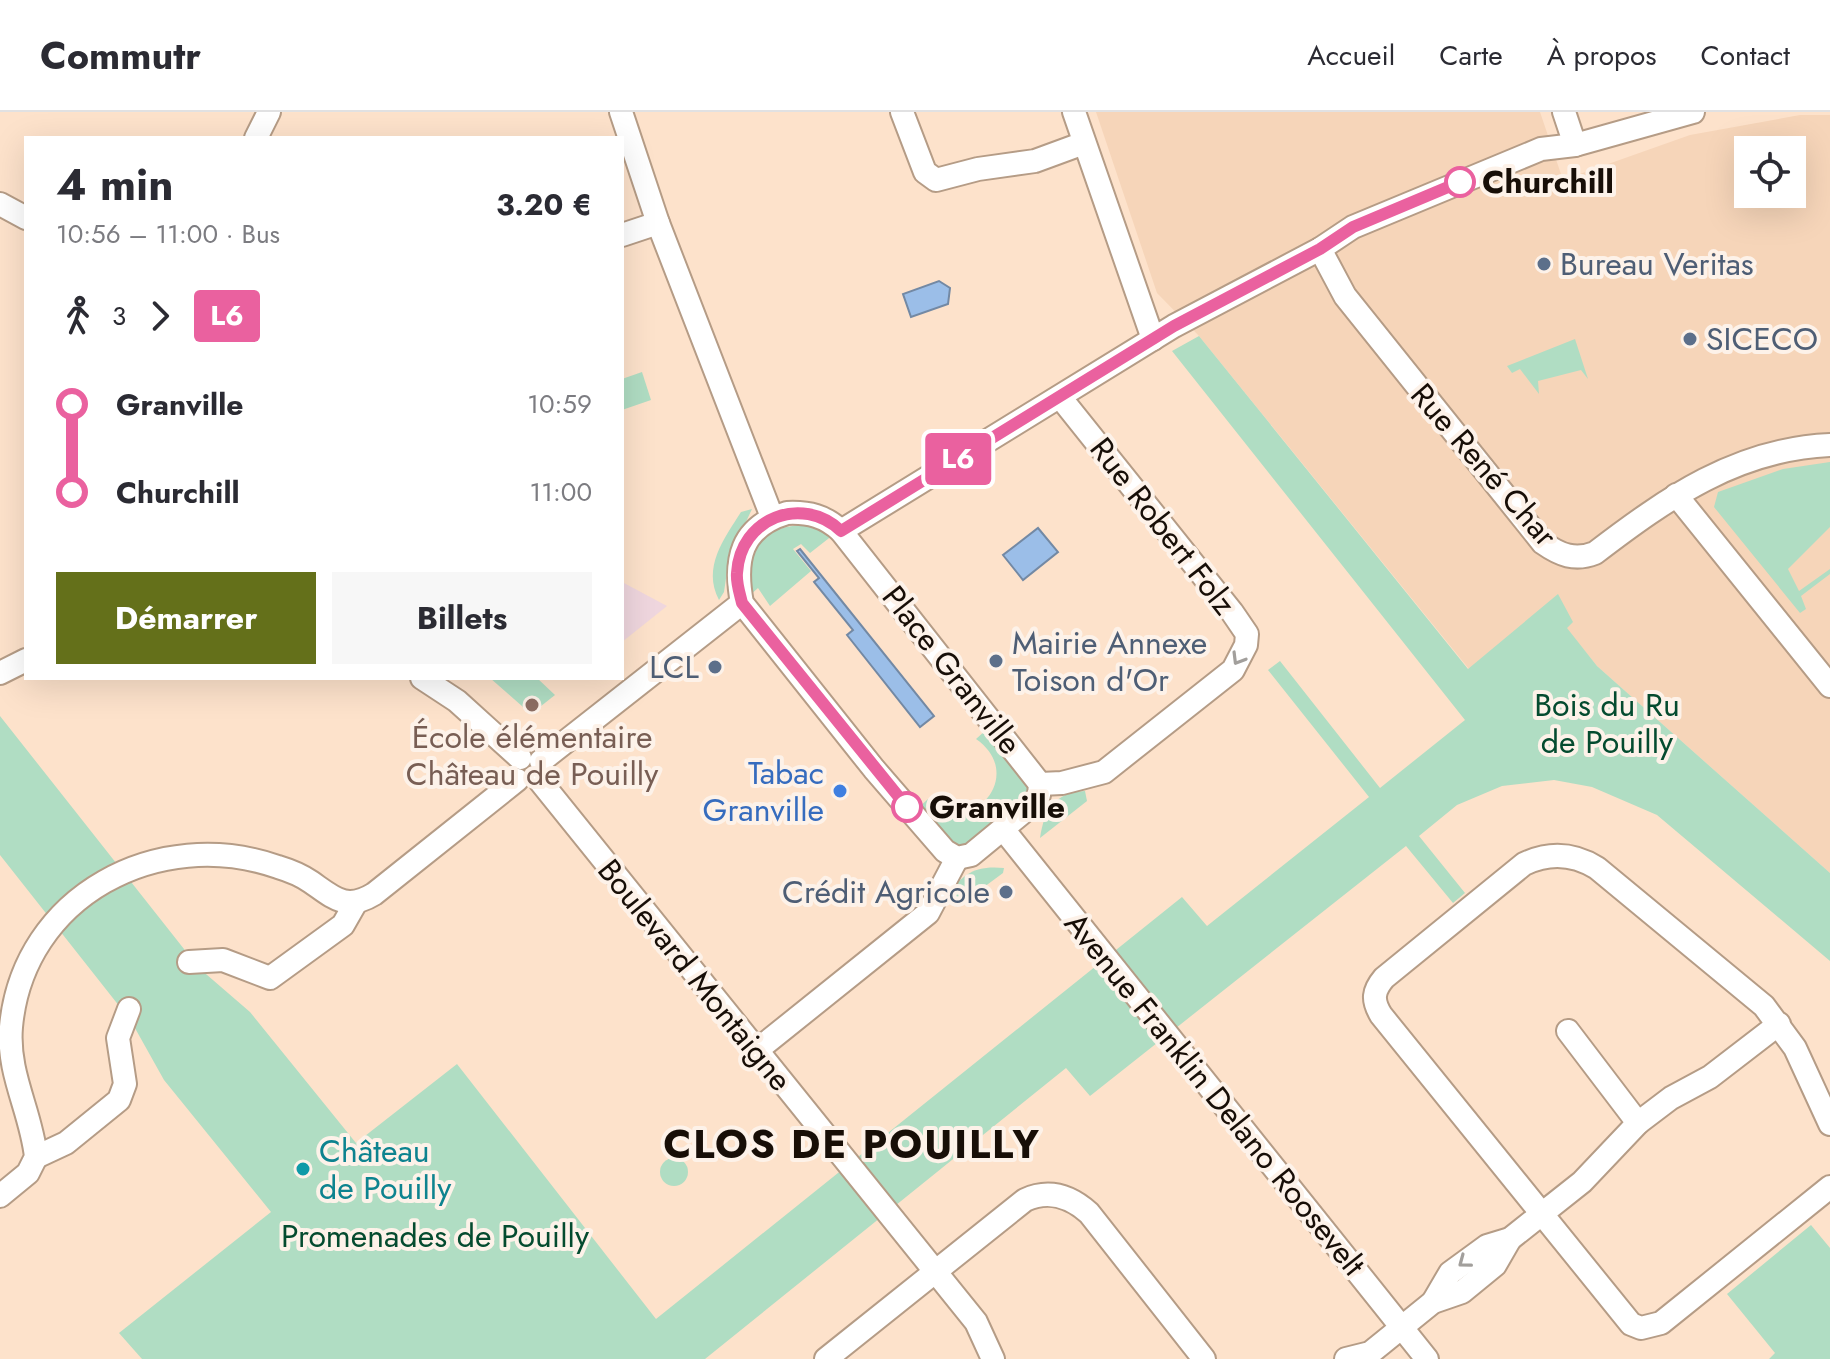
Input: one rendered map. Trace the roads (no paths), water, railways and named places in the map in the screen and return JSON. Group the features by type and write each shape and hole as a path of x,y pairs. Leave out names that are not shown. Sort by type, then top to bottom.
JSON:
{"street":[{"path":"257,136 269,112"},
{"path":"621,112 658,223 772,517 750,536 740,556 737,575 742,603 870,764 945,851 957,858 928,913 756,1051"},
{"path":"902,112 925,172 936,180 978,169 1035,161 1084,143"},
{"path":"1074,112 1153,339"},
{"path":"1564,112 1575,145"},
{"path":"841,531 1153,339 1320,249 1361,239 1435,204 1549,161 1575,145 1693,112"},
{"path":"0,204 24,217"},
{"path":"624,234 658,223"},
{"name":"Rue René Char","path":"1320,249 1345,296 1543,543 1553,550 1574,557 1595,553 1676,495 1723,468 1753,458 1830,445"},
{"name":"Rue Robert Folz","path":"1040,784 1062,783 1104,772 1233,670 1246,645 1247,634 1060,397"},
{"path":"1676,495 1830,686"},
{"name":"Place Granville","path":"772,517 787,513 816,515 830,520 1040,784 1039,795 1033,804 971,855 957,858"},
{"path":"189,962 223,960 270,978 343,925 355,904 374,894 742,603"},
{"path":"0,673 24,661"},
{"name":"Boulevard Montaigne","path":"425,680 457,701 530,770 982,1329 993,1359"},
{"name":"Avenue Franklin Delano Roosevelt","path":"1003,829 1427,1359"},
{"path":"36,1157 11,1062 14,1003 40,946 83,895 121,872 157,858 220,853 279,867 309,880 340,902 355,904"},
{"path":"1830,1124 1795,1048 1764,1006 1589,863 1550,855 1524,864 1384,978 1375,990 1374,1001 1381,1015 1623,1317 1641,1328 1651,1327 1830,1187"},
{"path":"0,1196 28,1173 36,1157 66,1143 119,1100 125,1084 118,1038 129,1009"},
{"path":"1346,1359 1368,1356 1433,1302 1462,1292 1495,1265 1510,1239 1582,1182 1638,1123 1710,1077 1779,1024"},
{"path":"1568,1031 1638,1123"},
{"path":"826,1359 1025,1200 1040,1195 1063,1196 1073,1200 1096,1221 1204,1359"}],"water":[{"path":"939,281 950,288 948,304 911,317 903,294"},
{"path":"1038,528 1058,552 1023,580 1003,555"},
{"path":"800,549 934,716 920,727 847,635 853,630 814,582 819,578 797,551"}],"place":[{"name":"Churchill","path":"1460,182"},
{"name":"Bureau Veritas","path":"1544,264"},
{"name":"SICECO","path":"1690,339"},
{"name":"Mairie Annexe Toison d'Or","path":"996,661"},
{"name":"LCL","path":"715,667"},
{"name":"École élémentaire Château de Pouilly","path":"532,705"},
{"name":"Tabac Granville","path":"840,791"},
{"name":"Granville","path":"907,807"},
{"name":"Crédit Agricole","path":"1006,892"},
{"name":"Château de Pouilly","path":"303,1169"}],"district":[{"name":"CLOS DE POUILLY","path":"852,1144"}],"park label":[{"name":"Bois du Ru de Pouilly","path":"1607,724"},
{"name":"Promenades de Pouilly","path":"435,1236"}]}
